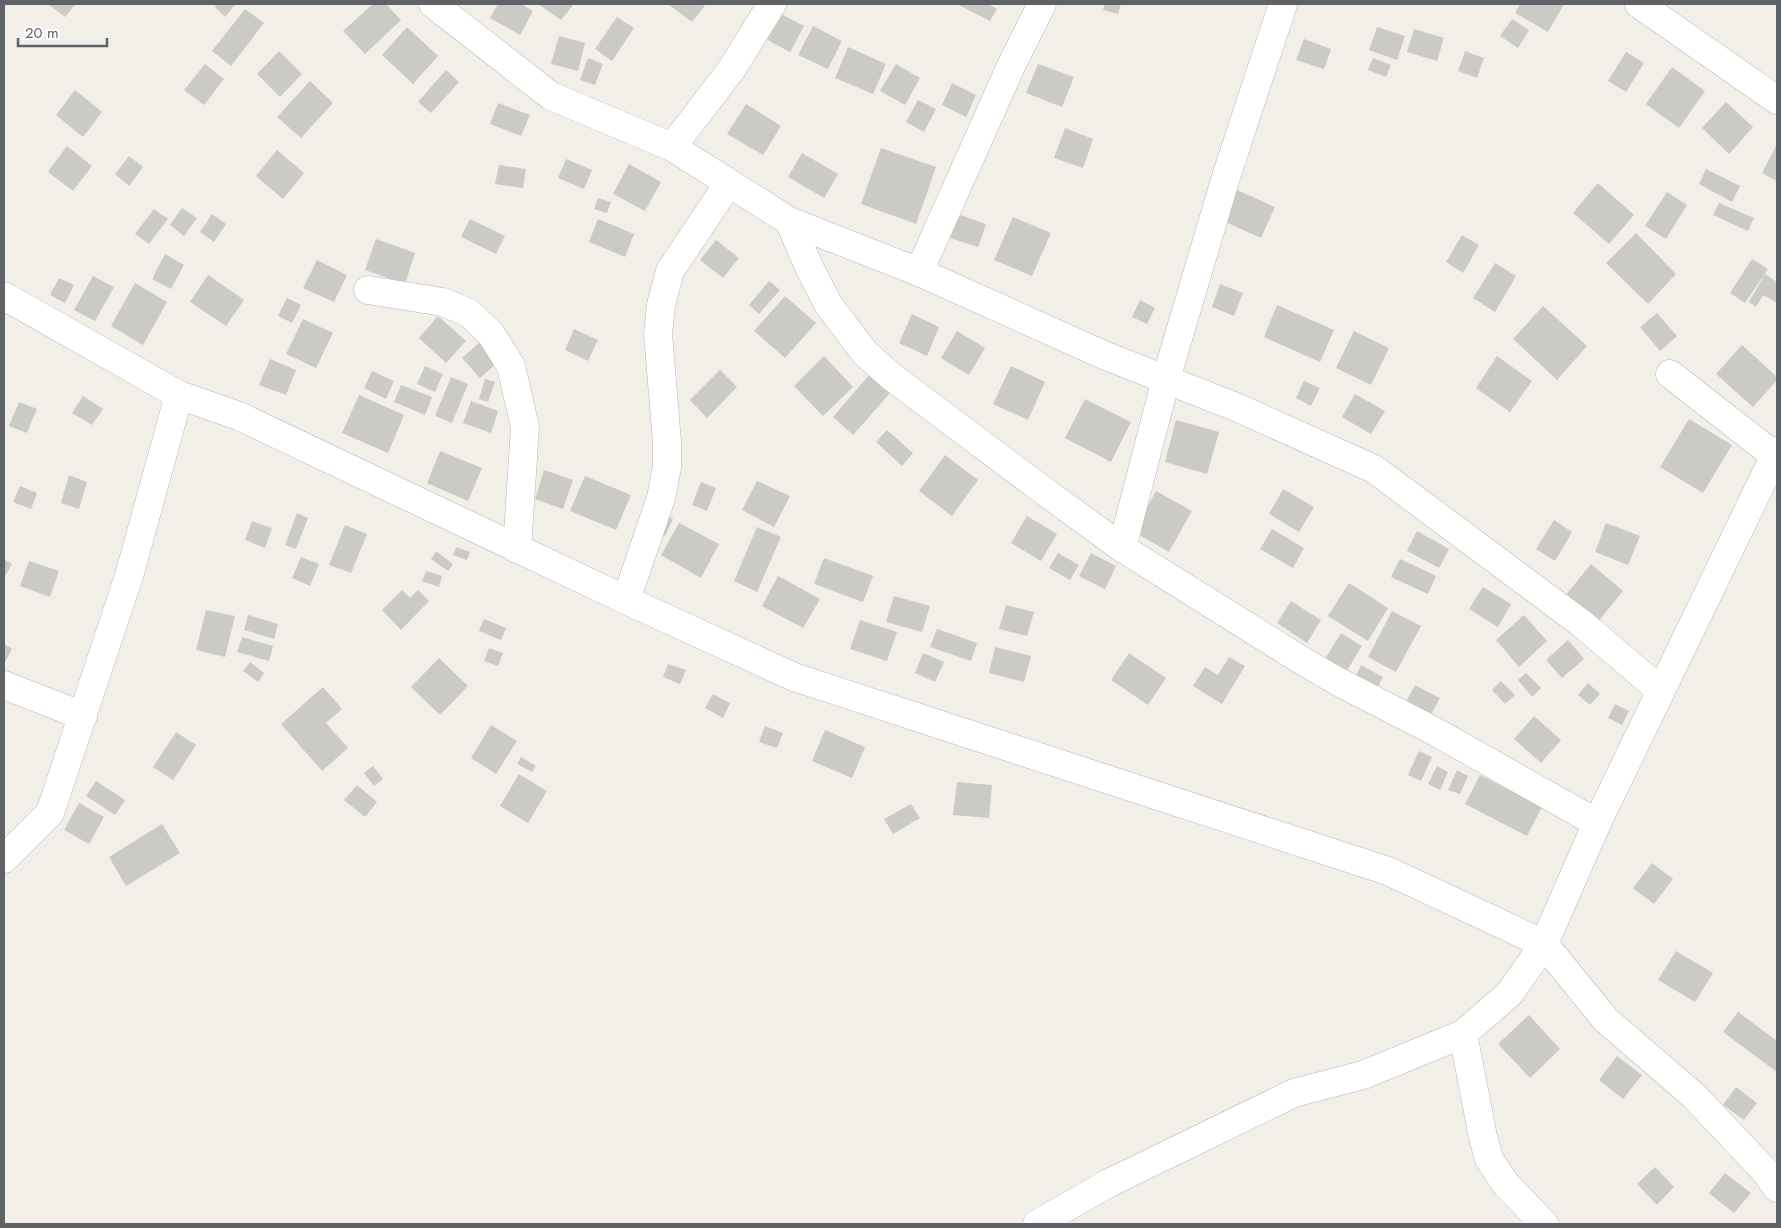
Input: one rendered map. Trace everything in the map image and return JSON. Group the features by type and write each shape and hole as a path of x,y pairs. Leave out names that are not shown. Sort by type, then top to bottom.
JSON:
{"street":[{"path":"433,4 551,96 672,148 789,221 919,272 1106,356 1236,407 1374,469 1581,623 1660,690"},
{"path":"672,148 731,70 772,4"},
{"path":"919,272 1011,66 1042,4"},
{"path":"1122,548 1166,379 1226,177 1283,4"},
{"path":"1639,4 1777,100"},
{"path":"626,600 661,498 667,467 667,442 658,334 661,305 670,271 728,184"},
{"path":"789,221 828,304 865,352 892,377 1122,548 1337,681 1434,732 1597,824"},
{"path":"368,290 443,302 470,313 491,334 510,366 525,428 517,549"},
{"path":"4,296 179,395 239,416 517,549 794,678 1388,871 1544,944 1606,1020 1693,1095 1766,1172 1777,1188"},
{"path":"1037,1224 1108,1182 1294,1093 1362,1075 1463,1034 1510,993 1544,944 1597,824 1660,690 1776,454 1670,374"},
{"path":"4,859 50,813 129,576 179,395"},
{"path":"4,685 83,716"},
{"path":"1463,1034 1489,1159 1505,1183 1544,1224"}],"building":[{"path":"48,4 76,4 65,17"},
{"path":"217,4 236,4 225,17 215,7"},
{"path":"373,4 386,4 401,20 365,54 343,31"},
{"path":"498,4 521,4 533,11 520,35 490,18"},
{"path":"538,4 574,4 561,20"},
{"path":"668,4 706,4 692,22"},
{"path":"957,4 988,4 997,9 990,21"},
{"path":"1105,4 1121,4 1118,14 1103,10"},
{"path":"1520,4 1564,4 1548,32 1515,13"},
{"path":"245,9 264,23 231,66 212,51"},
{"path":"779,13 804,26 790,52 766,39"},
{"path":"617,17 634,28 612,61 595,49"},
{"path":"1512,19 1529,30 1518,48 1500,36"},
{"path":"813,26 842,41 828,69 798,55"},
{"path":"407,27 438,56 413,84 382,55"},
{"path":"1377,27 1405,36 1397,60 1369,50"},
{"path":"1414,29 1444,38 1437,61 1407,52"},
{"path":"559,36 585,43 578,71 551,64"},
{"path":"1304,39 1331,49 1324,69 1296,60"},
{"path":"848,47 886,64 873,94 835,78"},
{"path":"279,51 302,74 280,97 257,74"},
{"path":"1465,51 1484,58 1477,78 1458,71"},
{"path":"1626,52 1644,63 1626,92 1608,81"},
{"path":"588,58 603,64 595,85 580,80"},
{"path":"1373,58 1391,65 1386,77 1368,70"},
{"path":"205,64 224,79 204,105 184,90"},
{"path":"896,64 920,78 905,105 880,91"},
{"path":"1038,64 1074,77 1062,107 1026,93"},
{"path":"1672,67 1705,91 1679,128 1646,104"},
{"path":"446,70 459,82 431,113 418,102"},
{"path":"310,81 333,103 301,138 277,117"},
{"path":"952,83 976,95 966,117 942,105"},
{"path":"75,90 102,112 83,137 56,115"},
{"path":"918,100 936,109 924,132 906,122"},
{"path":"1726,102 1753,127 1729,154 1702,128"},
{"path":"498,103 530,115 521,136 490,124"},
{"path":"746,104 781,126 763,155 727,134"},
{"path":"1065,128 1093,139 1083,168 1054,158"},
{"path":"1777,144 1777,181 1762,173"},
{"path":"67,146 92,166 73,191 48,172"},
{"path":"881,148 936,167 916,224 861,204"},
{"path":"277,150 304,173 283,199 256,176"},
{"path":"802,153 838,174 824,198 788,177"},
{"path":"129,156 143,167 129,186 115,174"},
{"path":"566,159 592,170 584,189 558,178"},
{"path":"629,164 661,182 645,211 613,194"},
{"path":"499,165 526,169 523,188 495,184"},
{"path":"1706,169 1740,186 1732,202 1699,184"},
{"path":"1598,183 1634,215 1609,244 1573,213"},
{"path":"1235,189 1275,207 1261,238 1221,220"},
{"path":"1667,192 1687,205 1666,239 1645,226"},
{"path":"598,198 611,202 607,213 594,209"},
{"path":"1719,203 1754,218 1748,231 1713,215"},
{"path":"182,208 197,218 184,236 170,225"},
{"path":"154,209 168,219 149,244 135,234"},
{"path":"212,214 226,224 214,242 200,232"},
{"path":"958,214 986,224 978,247 950,238"},
{"path":"1013,217 1051,233 1032,276 994,260"},
{"path":"470,219 505,236 496,254 461,237"},
{"path":"598,219 634,234 625,257 589,242"},
{"path":"1636,233 1676,274 1648,304 1606,263"},
{"path":"1462,235 1479,245 1463,273 1446,262"},
{"path":"376,239 415,253 405,284 365,270"},
{"path":"716,240 739,258 723,278 700,260"},
{"path":"165,254 184,265 171,289 152,279"},
{"path":"1752,259 1768,269 1745,303 1730,293"},
{"path":"317,260 347,275 334,302 303,288"},
{"path":"1495,263 1516,276 1495,312 1473,298"},
{"path":"1765,274 1777,282 1777,303 1763,295 1756,307 1749,302"},
{"path":"208,275 244,300 226,326 190,302"},
{"path":"93,276 114,287 95,321 74,310"},
{"path":"59,278 74,285 65,303 50,295"},
{"path":"769,281 780,290 759,314 749,305"},
{"path":"135,283 167,302 143,345 111,326"},
{"path":"1220,284 1243,293 1234,316 1212,307"},
{"path":"785,296 816,323 785,358 754,331"},
{"path":"287,298 301,305 292,323 278,316"},
{"path":"1140,300 1155,308 1147,324 1132,317"},
{"path":"1277,305 1334,330 1320,362 1264,337"},
{"path":"1543,306 1587,346 1557,380 1513,339"},
{"path":"1657,313 1677,336 1660,351 1640,327"},
{"path":"912,314 939,327 927,356 899,343"},
{"path":"438,316 466,341 446,363 419,338"},
{"path":"303,319 333,333 316,368 286,354"},
{"path":"574,329 598,340 588,361 565,350"},
{"path":"957,331 985,348 969,375 941,358"},
{"path":"1354,331 1389,348 1371,385 1336,368"},
{"path":"480,342 497,363 480,378 462,358"},
{"path":"1742,345 1777,377 1777,380 1753,407 1716,374"},
{"path":"824,356 853,387 823,416 794,386"},
{"path":"1497,356 1532,381 1510,412 1476,388"},
{"path":"270,359 296,370 286,395 259,385"},
{"path":"425,366 443,374 435,392 417,384"},
{"path":"1011,366 1045,382 1028,420 993,404"},
{"path":"720,370 737,387 707,418 690,400"},
{"path":"372,371 394,381 386,399 364,388"},
{"path":"870,374 891,392 853,435 833,417"},
{"path":"451,377 468,384 452,423 435,416"},
{"path":"485,379 495,382 488,402 479,399"},
{"path":"1304,381 1320,388 1311,406 1296,398"},
{"path":"401,385 432,397 425,415 394,402"},
{"path":"1355,394 1385,411 1371,434 1342,417"},
{"path":"359,395 404,415 388,453 342,433"},
{"path":"83,396 103,409 92,425 72,413"},
{"path":"1085,399 1131,422 1111,462 1065,438"},
{"path":"471,401 498,411 491,433 463,423"},
{"path":"19,402 37,409 27,433 9,426"},
{"path":"1689,419 1732,445 1703,493 1660,467"},
{"path":"1176,420 1219,432 1207,474 1165,462"},
{"path":"887,430 913,453 902,466 876,442"},
{"path":"440,451 482,468 468,501 427,483"},
{"path":"945,455 978,480 952,516 919,491"},
{"path":"544,470 573,480 563,509 535,499"},
{"path":"69,475 87,482 79,509 61,503"},
{"path":"585,476 631,495 616,530 570,511"},
{"path":"757,481 790,496 774,527 742,510"},
{"path":"701,482 716,488 707,511 692,505"},
{"path":"20,486 37,493 31,509 13,502"},
{"path":"1283,489 1314,507 1299,532 1269,514"},
{"path":"1156,491 1192,511 1169,552 1134,532"},
{"path":"297,513 308,518 296,549 285,545"},
{"path":"662,513 673,519 665,536 653,529"},
{"path":"1027,516 1057,534 1041,561 1011,543"},
{"path":"1554,520 1572,532 1555,561 1536,549"},
{"path":"252,521 272,528 265,548 245,540"},
{"path":"679,523 719,544 701,578 661,555"},
{"path":"1606,523 1640,536 1628,565 1595,552"},
{"path":"345,525 367,534 351,573 329,565"},
{"path":"757,527 781,537 757,592 734,581"},
{"path":"1272,529 1304,548 1293,568 1260,549"},
{"path":"1417,531 1449,549 1439,568 1407,551"},
{"path":"456,547 470,552 467,560 453,555"},
{"path":"436,551 453,564 448,571 431,559"},
{"path":"1058,553 1079,565 1070,580 1049,568"},
{"path":"1091,553 1116,566 1105,589 1079,576"},
{"path":"301,557 319,564 310,586 292,578"},
{"path":"824,558 873,576 863,602 814,584"},
{"path":"4,559 12,564 4,578"},
{"path":"1400,559 1436,576 1428,594 1391,577"},
{"path":"29,561 59,571 50,597 20,586"},
{"path":"1591,564 1623,591 1597,623 1565,596"},
{"path":"426,571 442,576 439,587 422,581"},
{"path":"778,576 820,599 803,628 762,606"},
{"path":"1349,583 1388,608 1368,641 1328,616"},
{"path":"1483,587 1511,604 1498,627 1469,609"},
{"path":"402,590 410,598 418,590 429,601 401,630 382,610"},
{"path":"894,596 930,606 922,632 886,622"},
{"path":"1291,601 1321,620 1307,643 1277,623"},
{"path":"1006,605 1034,612 1027,636 999,629"},
{"path":"206,610 235,616 225,657 196,650"},
{"path":"1392,611 1421,626 1396,672 1368,657"},
{"path":"248,615 278,624 274,639 244,630"},
{"path":"1524,615 1547,641 1519,667 1496,640"},
{"path":"484,619 506,628 501,640 479,631"},
{"path":"860,620 897,632 887,661 850,649"},
{"path":"937,629 977,643 971,661 930,647"},
{"path":"1341,633 1362,646 1346,672 1325,659"},
{"path":"242,637 273,646 269,661 237,652"},
{"path":"1568,640 1584,659 1562,678 1546,660"},
{"path":"4,644 12,649 4,664"},
{"path":"995,647 1031,656 1024,682 989,673"},
{"path":"489,648 503,653 498,666 484,661"},
{"path":"923,653 944,662 935,682 915,673"},
{"path":"1129,653 1166,678 1148,705 1111,680"},
{"path":"1229,657 1245,666 1222,704 1193,686 1205,667 1218,675"},
{"path":"439,658 468,686 440,715 411,687"},
{"path":"250,662 264,673 258,682 243,671"},
{"path":"668,664 686,670 680,684 663,677"},
{"path":"1361,665 1383,677 1376,690 1355,678"},
{"path":"1526,673 1541,688 1532,697 1518,680"},
{"path":"1501,681 1515,695 1505,704 1492,690"},
{"path":"1588,683 1600,694 1590,705 1578,695"},
{"path":"1415,685 1440,698 1430,716 1406,702"},
{"path":"323,687 342,709 326,723 348,748 322,771 281,724"},
{"path":"713,694 730,703 723,718 705,708"},
{"path":"1615,704 1629,711 1622,725 1608,718"},
{"path":"1534,716 1561,740 1541,763 1514,739"},
{"path":"491,725 517,741 496,774 471,758"},
{"path":"765,726 783,733 777,748 759,742"},
{"path":"825,730 865,747 852,778 812,761"},
{"path":"176,732 196,745 173,780 153,767"},
{"path":"1419,751 1432,757 1421,781 1408,775"},
{"path":"521,757 536,766 532,772 517,764"},
{"path":"373,766 383,779 374,786 364,773"},
{"path":"1437,766 1448,772 1440,790 1428,784"},
{"path":"1457,770 1468,776 1460,794 1448,790"},
{"path":"519,774 547,791 528,823 500,806"},
{"path":"1480,775 1542,807 1527,836 1465,804"},
{"path":"96,781 125,800 115,815 86,796"},
{"path":"957,782 992,785 989,818 953,815"},
{"path":"357,785 377,802 365,817 344,800"},
{"path":"79,803 104,817 89,844 64,830"},
{"path":"911,804 920,818 893,834 884,819"},
{"path":"162,824 180,853 126,886 109,857"},
{"path":"1652,863 1673,879 1654,904 1633,888"},
{"path":"1676,951 1713,973 1695,1002 1658,980"},
{"path":"1738,1012 1777,1041 1777,1072 1723,1032"},
{"path":"1529,1015 1560,1049 1530,1078 1498,1044"},
{"path":"1617,1056 1642,1075 1623,1099 1599,1080"},
{"path":"1736,1087 1757,1103 1744,1120 1723,1105"},
{"path":"1655,1167 1674,1187 1657,1205 1637,1184"},
{"path":"1725,1173 1751,1193 1734,1213 1709,1193"}]}
